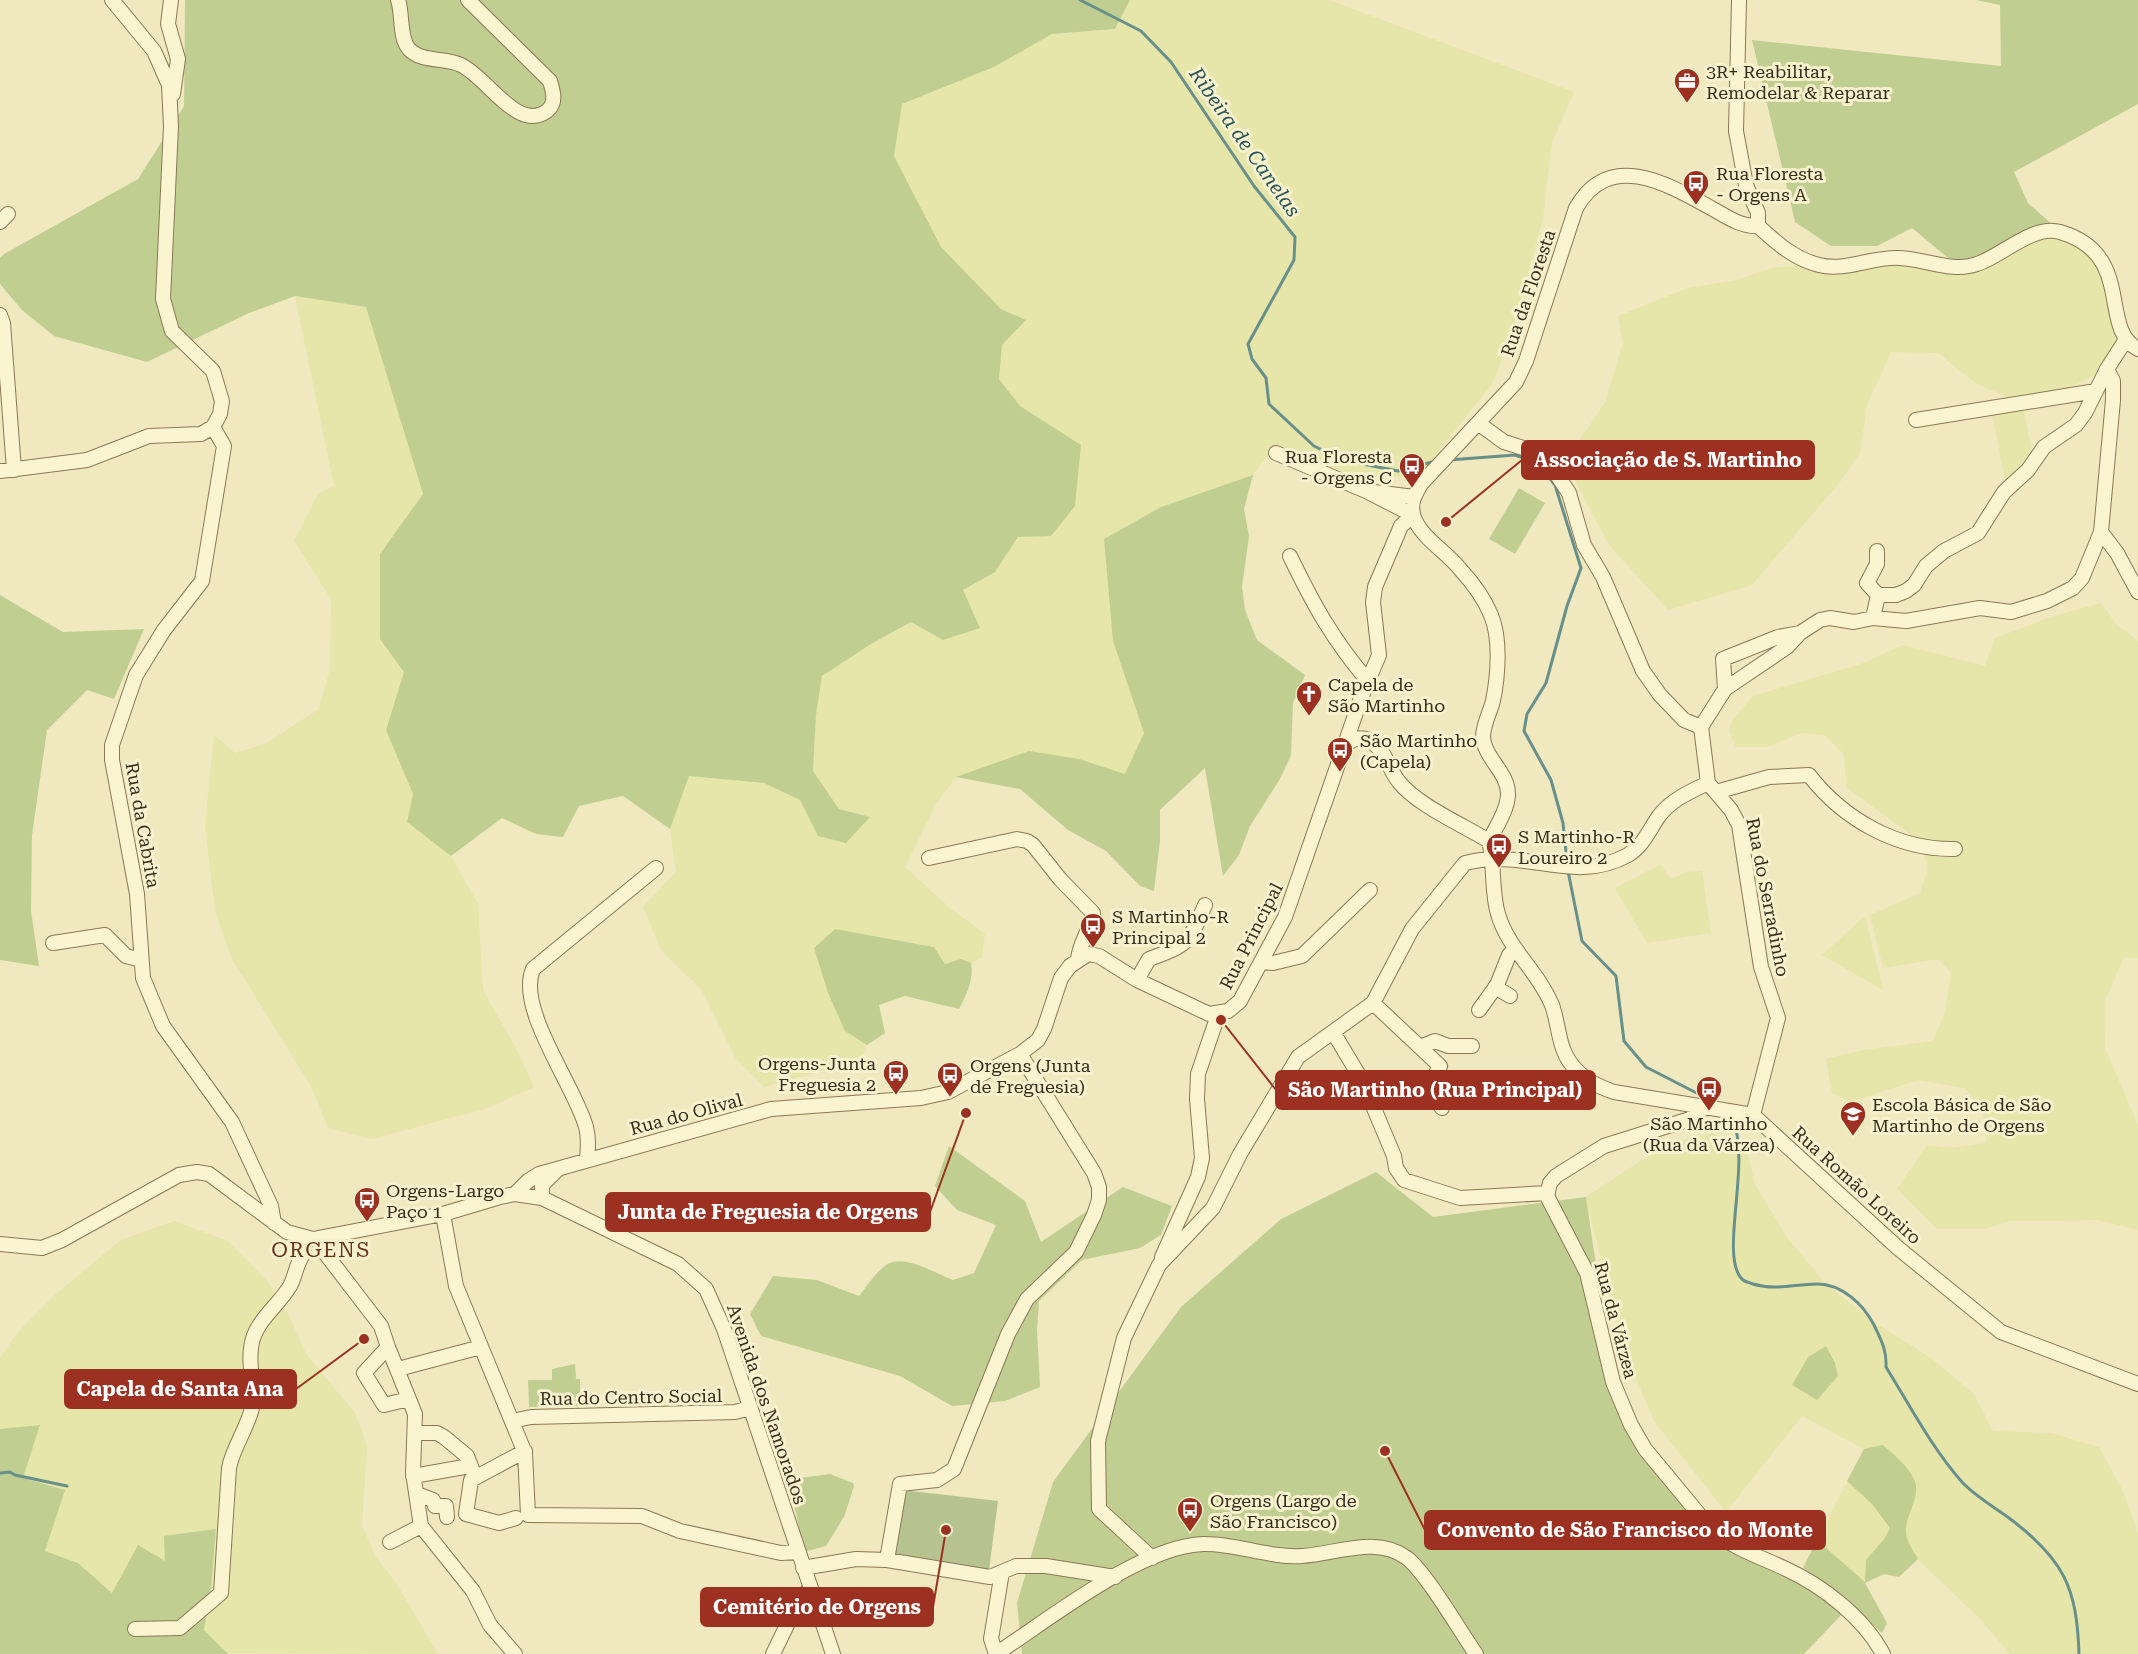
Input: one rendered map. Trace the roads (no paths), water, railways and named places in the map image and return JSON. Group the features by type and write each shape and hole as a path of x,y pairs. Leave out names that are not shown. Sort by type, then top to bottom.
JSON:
{"street":[{"path":"112,0 154,51 169,85 172,99"},
{"path":"0,315 3,323 7,471 87,460 149,436 201,434 213,427 221,407 219,385 213,371 204,360 172,331 163,299 172,99 178,59 168,24 171,0"},
{"path":"398,0 405,44 410,51 421,57 460,64 473,72 517,113 531,117 541,115 551,108 554,96 550,81 468,0"},
{"path":"1739,0 1736,131 1746,185 1758,213 1758,226 1792,255 1819,266 1837,267 1881,258 1901,258 1959,267 1974,266 2034,235 2048,231 2062,233 2077,239 2098,256 2108,272 2114,289 2119,331 2125,341 2138,349"},
{"name":"Rua da Floresta","path":"1414,497 1421,484 1516,382 1526,361 1576,208 1586,191 1599,181 1629,176 1651,180 1674,187 1740,224 1758,226"},
{"path":"1876,551 1877,564 1867,583 1878,595 1896,595 1914,585 1926,566 1944,551 1978,533 2004,492 2028,470 2044,447 2076,425 2125,341"},
{"path":"1712,787 1701,727 1725,689 1787,647 1800,633 1820,620 1830,618 1854,621 1874,618 1906,621 1958,610 1980,608 2011,612 2047,601 2073,588 2082,578 2101,532 2113,400 2113,381 2107,369"},
{"path":"1916,420 2096,392"},
{"path":"1478,423 1504,442 1542,454 1547,460 1569,493 1584,545 1603,577 1643,671 1660,695 1684,720 1701,727"},
{"name":"Rua da Cabrita","path":"213,427 224,446 202,580 164,630 136,675 112,745 112,760 140,915 143,978 163,1026 232,1122 271,1206 274,1223"},
{"path":"1276,453 1366,490 1413,515"},
{"path":"1366,490 1414,497 1413,515 1418,526 1460,568 1478,591 1491,615 1496,631 1493,699 1483,736 1507,785 1508,795 1506,806 1489,841 1493,859 1497,913 1514,950 1538,976 1552,1006 1563,1048 1570,1064 1593,1085 1614,1092 1753,1115"},
{"name":"Rua Principal","path":"1078,960 1088,954 1100,956 1137,980 1209,1014 1218,1015 1236,1005 1285,917 1344,746 1379,655 1373,602 1375,587 1401,526 1413,515"},
{"path":"2101,532 2117,553 2138,592"},
{"path":"1290,556 1310,598 1339,647 1368,681"},
{"path":"1874,618 1878,595"},
{"path":"1725,689 1723,659 1778,637 1800,633"},
{"path":"1344,746 1356,738 1373,742 1399,782 1411,794 1489,841"},
{"path":"1159,1264 1213,1208 1240,1154 1298,1057 1373,1003 1413,929 1465,863 1493,859 1567,867 1598,866 1628,854 1641,844 1660,815 1677,797 1712,787 1769,777 1809,775 1847,814 1870,829 1918,846 1955,849"},
{"name":"Rua do Serradinho","path":"1712,787 1731,810 1739,825 1761,967 1778,1018 1753,1115"},
{"path":"929,858 1017,839 1033,844 1060,879 1093,913 1092,921 1079,947 1078,960"},
{"path":"587,1160 586,1127 531,1004 529,979 533,969 656,868"},
{"path":"1261,962 1273,963 1302,956 1370,890"},
{"path":"1137,980 1149,959 1179,948 1186,942 1205,905"},
{"path":"53,943 105,935 126,957 141,960"},
{"path":"1479,1010 1495,987 1509,955 1514,950"},
{"name":"Rua do Olival","path":"515,1194 539,1174 561,1166 771,1109 823,1108 921,1098 945,1093 1020,1054 1038,1040 1061,978 1078,960"},
{"path":"1495,987 1510,996"},
{"path":"1373,1003 1440,1066 1427,1090 1442,1108"},
{"path":"1152,1558 1099,1509 1098,1441 1124,1338 1198,1177 1202,1158 1197,1099 1198,1074 1218,1015"},
{"path":"1333,1032 1363,1082 1394,1156 1396,1168 1404,1180 1460,1198 1548,1193 1550,1183 1556,1176 1604,1146 1690,1119 1704,1108"},
{"path":"1420,1047 1435,1041 1448,1046 1472,1046"},
{"path":"887,1560 900,1484 937,1480 954,1469 1008,1334 1027,1299 1076,1252 1099,1200 1099,1187 1094,1173 1020,1054"},
{"name":"Rua Romão Loreiro","path":"1753,1115 1898,1248 1982,1320 2001,1332 2138,1384"},
{"path":"542,1198 542,1185 561,1166"},
{"name":"Avenida dos Namorados","path":"0,1244 42,1248 62,1240 179,1175 197,1172 220,1179 274,1223 291,1233 313,1239 443,1214 515,1194 542,1198 678,1264 706,1289 721,1321 833,1654"},
{"name":"Rua da Várzea","path":"1548,1193 1547,1196 1587,1273 1613,1382 1626,1414 1645,1449 1723,1540 1790,1571 1847,1609 1862,1622 1883,1654"},
{"path":"443,1214 456,1286 525,1451 522,1517"},
{"path":"291,1233 293,1242 303,1253 318,1255 326,1252 336,1242 338,1234"},
{"path":"326,1252 381,1326 416,1414 413,1476 421,1526 473,1591 490,1624 515,1654"},
{"path":"135,1629 180,1628 221,1593 229,1468 232,1452 252,1408 250,1347 262,1319 291,1283 294,1267 303,1253"},
{"path":"388,1347 364,1373 384,1405 409,1399"},
{"path":"398,1369 481,1347"},
{"name":"Rua do Centro Social","path":"512,1421 531,1417 735,1412 750,1408"},
{"path":"416,1433 440,1434 467,1456 473,1472 466,1515 499,1523 522,1517 642,1516 680,1531 781,1553 798,1552"},
{"path":"413,1476 473,1472 525,1451"},
{"path":"417,1494 433,1500 435,1506 446,1511 458,1503 468,1503"},
{"path":"390,1542 421,1526"},
{"path":"1002,1572 991,1639 996,1654 1115,1577 1152,1558 1204,1544 1298,1556 1381,1546 1408,1559 1476,1654"},
{"path":"804,1568 856,1559 887,1560 990,1577 1016,1566 1046,1566 1115,1577"},
{"path":"773,1654 800,1598 810,1589"}],"waterway":[{"name":"Ribeira de Canelas","path":"1080,0 1141,31 1171,62 1254,186 1295,237 1294,260 1248,344 1252,359 1266,378 1269,404 1314,446 1342,460 1398,471 1436,461"},
{"path":"1449,460 1515,455 1538,463 1555,485 1581,568 1567,606 1546,683 1527,714 1524,731 1551,780 1563,823 1567,861"},
{"path":"1568,871 1582,941 1616,976 1624,1041 1646,1067 1716,1103"},
{"path":"1733,1120 1738,1138 1739,1159 1733,1249 1735,1266 1741,1278 1753,1284 1770,1287 1826,1285 1843,1291 1858,1303 1874,1325 1881,1340 1886,1355 1886,1367 1951,1469 1973,1492 2028,1533 2055,1562 2064,1577 2075,1611 2079,1654"},
{"path":"0,1473 10,1472 67,1486"}],"place":[{"name":"3R+ Reabilitar, Remodelar & Reparar","path":"1687,104"},
{"name":"Rua Floresta - Orgens A","path":"1696,206"},
{"name":"Rua Floresta - Orgens C","path":"1412,489"},
{"name":"Associação de S. Martinho","path":"1446,522"},
{"name":"Capela de São Martinho","path":"1309,717"},
{"name":"São Martinho (Capela)","path":"1340,773"},
{"name":"S Martinho-R Loureiro 2","path":"1499,869"},
{"name":"S Martinho-R Principal 2","path":"1093,949"},
{"name":"São Martinho (Rua Principal)","path":"1221,1020"},
{"name":"Orgens-Junta Freguesia 2","path":"896,1096"},
{"name":"Orgens (Junta de Freguesia)","path":"950,1098"},
{"name":"São Martinho (Rua da Várzea)","path":"1709,1112"},
{"name":"Junta de Freguesia de Orgens","path":"966,1113"},
{"name":"Escola Básica de São Martinho de Orgens","path":"1853,1137"},
{"name":"Orgens-Largo Paço 1","path":"367,1223"},
{"name":"Capela de Santa Ana","path":"364,1339"},
{"name":"Convento de São Francisco do Monte","path":"1385,1451"},
{"name":"Cemitério de Orgens","path":"946,1530"},
{"name":"Orgens (Largo de São Francisco)","path":"1190,1533"}],"district":[{"name":"ORGENS","path":"321,1250"}]}
